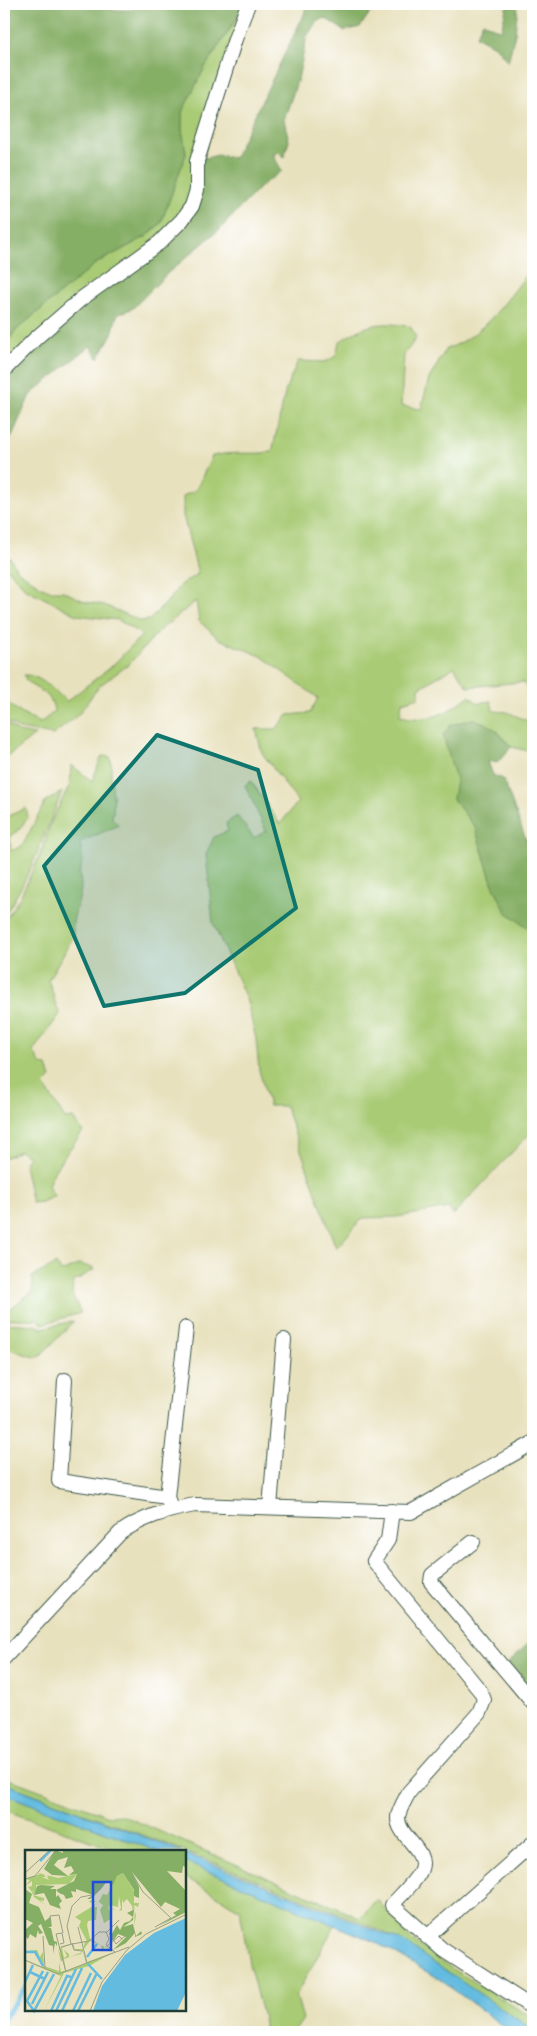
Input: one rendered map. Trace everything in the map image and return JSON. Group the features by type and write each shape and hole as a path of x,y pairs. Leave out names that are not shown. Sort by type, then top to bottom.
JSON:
{"street":[{"path":"4,370 74,305 158,243 182,220 192,206 197,190 197,161 232,48 248,4"},
{"path":"169,1503 186,1328"},
{"path":"270,1507 284,1340"},
{"path":"64,1380 59,1481 169,1503 411,1512 533,1443"},
{"path":"4,1658 120,1533 169,1503"},
{"path":"392,1511 388,1540 374,1561 481,1692 484,1700 480,1712 409,1792 398,1818 403,1834 421,1859 421,1868 392,1905 443,1950 533,2008"},
{"path":"472,1542 432,1575 431,1582 533,1703"},
{"path":"427,1937 533,1843"}],"highlighted area":[{"path":"157,735 258,770 296,908 185,993 104,1006 44,866"}],"green space":[{"path":"4,4 110,4 111,10 131,10 140,4 246,4 205,67 182,112 182,130 186,154 161,223 147,236 95,264 15,331 4,348"},
{"path":"313,4 376,4 360,27 345,31 325,18 317,22 307,36 298,79 284,120 289,141 284,157 279,152 273,155 282,171 261,186 220,229 169,272 133,308 117,315 112,334 98,358 90,346 30,395 4,454 4,428 7,421 4,406 4,375 39,338 182,226 201,159 218,155 234,158 307,8"},
{"path":"507,4 518,4 515,34 508,62 496,47 476,36 483,22 501,31"},
{"path":"244,8 195,190 181,219 4,368 4,348 15,331 95,264 147,236 161,223 186,154 182,130 182,112 205,67"},
{"path":"533,267 533,697 523,682 468,687 454,667 419,688 419,697 402,702 400,716 420,718 437,715 452,708 469,696 478,703 491,701 493,711 507,712 533,723 533,752 511,747 495,730 473,719 453,799 475,827 492,882 506,912 533,931 533,1130 453,1215 449,1208 397,1217 363,1218 336,1248 285,1106 269,1106 259,1070 256,1039 247,1001 213,923 206,854 214,837 228,831 226,823 237,816 254,838 266,831 245,785 251,781 280,824 298,802 262,753 256,729 276,729 288,715 310,713 318,698 261,656 219,639 199,621 196,601 161,629 128,665 99,686 78,715 53,735 20,729 4,721 4,700 22,714 40,723 54,712 52,704 45,693 30,684 24,675 42,681 67,701 112,666 142,635 118,620 77,615 26,589 4,565 4,557 10,558 17,570 42,587 52,591 63,591 86,602 104,605 141,621 149,620 181,584 198,574 183,515 183,496 196,490 212,456 272,452 286,389 298,361 325,362 336,356 339,342 365,328 381,324 411,327 416,338 404,355 401,406 421,409 429,379 446,349 460,343 484,326"},
{"path":"473,719 495,729 511,747 499,761 488,762 493,775 503,779 533,858 533,931 506,912 492,882 475,827 453,799 456,780 443,735 451,725"},
{"path":"8,725 19,732 35,735 4,759 4,728"},
{"path":"102,756 110,757 111,759 112,818 119,825 80,842 83,860 79,875 81,890 73,921 74,936 48,980 60,1014 33,1051 41,1065 47,1066 51,1078 44,1085 65,1119 73,1118 83,1132 51,1177 48,1185 54,1196 42,1202 32,1203 24,1165 29,1156 20,1151 4,1158 4,922 20,897 40,855 51,822 70,784 71,765 92,781"},
{"path":"62,792 22,886 4,916 4,818 26,808 28,817 19,830 10,836 11,851 22,846 46,801"},
{"path":"56,1264 61,1272 80,1264 95,1269 73,1282 72,1295 81,1313 42,1324 37,1319 4,1319 4,1313 32,1292 32,1277"},
{"path":"74,1321 39,1357 26,1355 4,1347 4,1323 36,1325 42,1328"},
{"path":"533,1639 533,1698 506,1665"},
{"path":"4,1777 109,1816 122,1815 360,1918 377,1899 411,1940 445,1964 533,2018 533,2030 382,1931 186,1850 4,1783"},
{"path":"4,1794 154,1850 115,1850 4,1810"},
{"path":"186,1862 335,1925 296,1995 303,2019 294,2032 264,2032 264,2022 249,1964 240,1910 186,1878"}],"water":[{"path":"4,1783 178,1850 154,1850 4,1794"},
{"path":"186,1853 402,1941 533,2030 533,2032 511,2032 439,1979 375,1942 186,1862"}],"waterway":[{"path":"4,2018 25,1988"}]}
